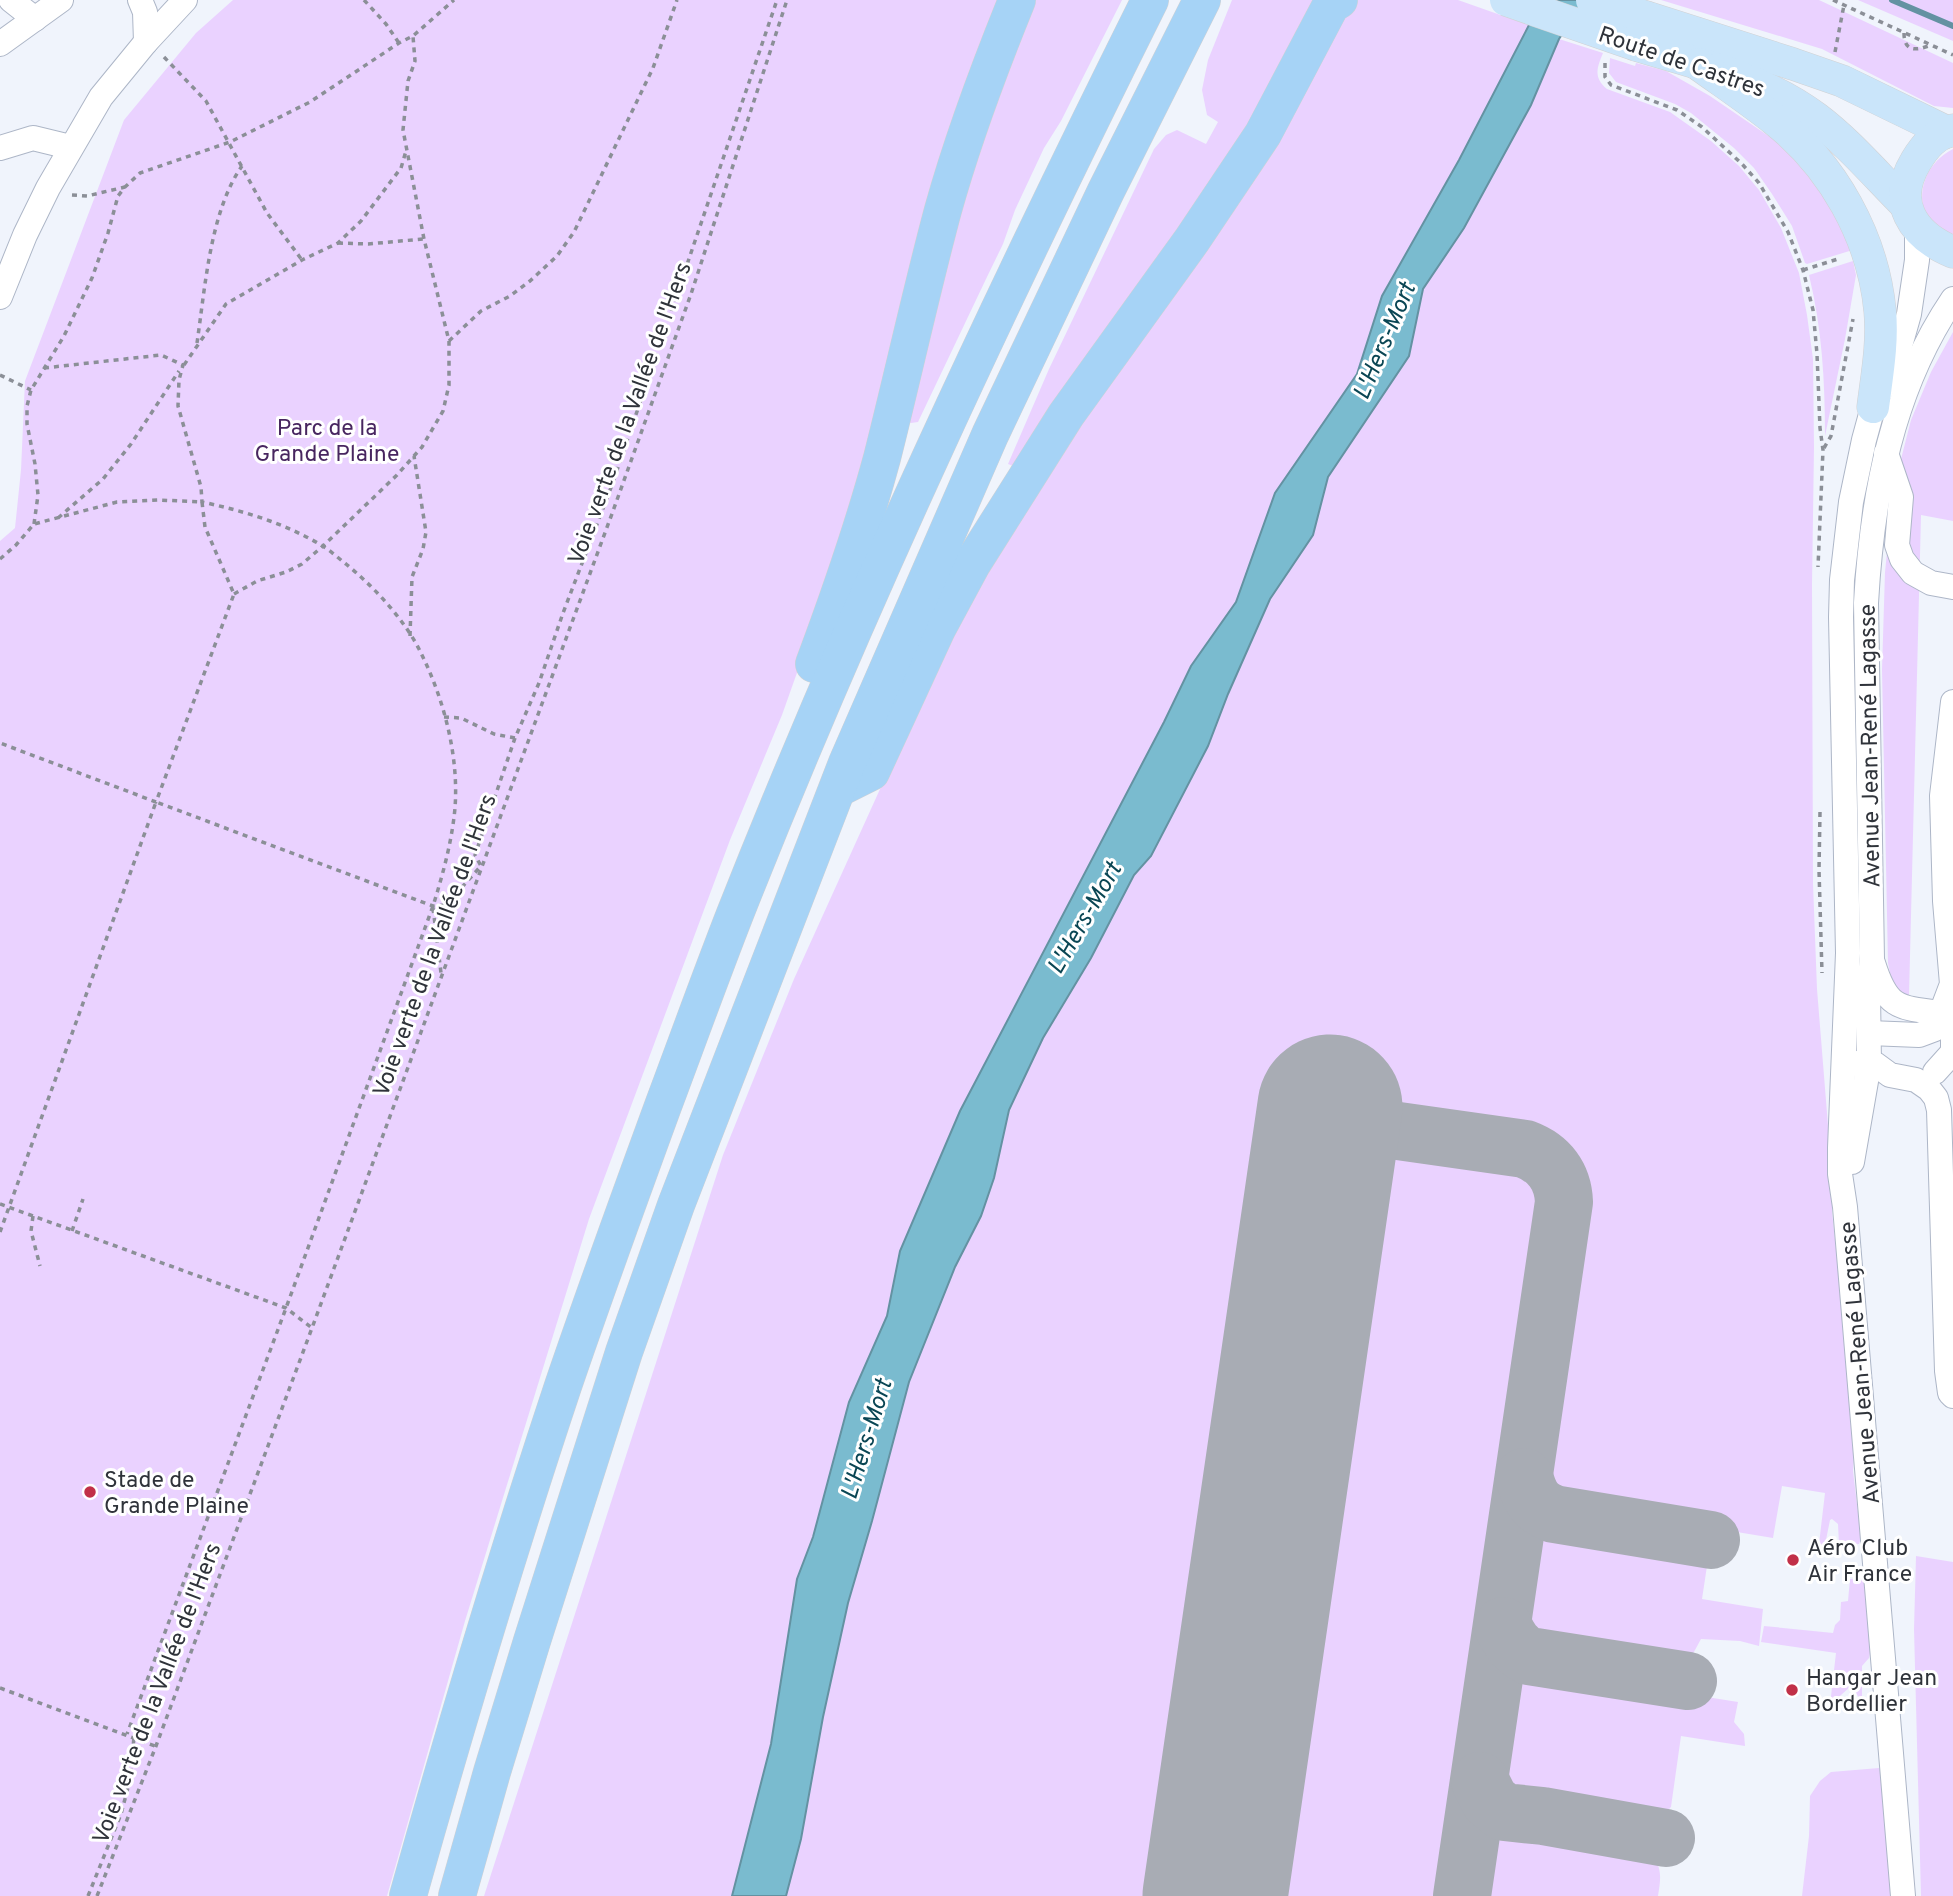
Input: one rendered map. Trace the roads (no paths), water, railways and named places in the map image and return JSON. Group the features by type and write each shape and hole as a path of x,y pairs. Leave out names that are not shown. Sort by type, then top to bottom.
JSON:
{"highway":[{"path":"735,914 799,702 836,603 881,460 944,209 968,127 1017,0"},
{"path":"408,1896 455,1730 558,1400 609,1253 735,914 834,674 950,414 1095,108 1150,0"},
{"path":"457,1896 532,1641 624,1352 676,1205 838,788 990,435 1202,0"},
{"path":"838,788 871,772 937,629 978,553 1066,415 1192,240 1263,134 1334,2"}],"main road":[{"name":"Route de Castres","path":"1506,0 1842,81 1950,131"},
{"name":"Route de Castres","path":"1592,0 1698,64 1768,88 1794,103 1836,134 1935,244 1953,251"},
{"path":"1698,64 1776,121 1798,141 1830,179 1852,215 1866,244 1880,312 1881,342 1873,407"},
{"path":"1911,216 1906,183 1910,170 1924,147 1934,138 1950,131"}],"street":[{"path":"11,0 50,6"},
{"path":"140,0 155,50"},
{"path":"0,297 25,235 70,147 101,97 155,50 185,0"},
{"path":"4,36 50,6"},
{"path":"0,148 33,138 70,147"},
{"name":"Avenue Jean-René Lagasse","path":"1903,1896 1845,1207 1840,1174 1847,953 1841,617 1842,580 1851,502 1861,453 1873,407 1896,360 1909,314 1917,260 1911,216"},
{"name":"Avenue Jean-René Lagasse","path":"1845,1207 1853,1148 1872,1064 1868,992 1872,958 1866,603 1873,526 1886,453 1902,400 1935,325 1953,299"},
{"path":"1886,453 1901,497 1897,545 1902,559 1913,573 1931,583 1953,587"},
{"path":"1869,1033 1919,1035 1935,1030 1952,984 1945,901 1942,796 1953,702"},
{"path":"1872,958 1881,987 1888,998 1907,1009 1942,1013"},
{"path":"1935,1072 1952,1052 1953,1031 1942,1013"},
{"path":"1843,1062 1872,1064 1893,1061 1917,1064 1935,1072 1949,1091 1953,1103"},
{"path":"1872,1064 1890,1074 1916,1080 1936,1098 1939,1110 1947,1371 1953,1396"}],"water":[{"name":"L'Hers-Mort","path":"1542,0 1585,0 1559,39 1531,105 1464,228 1423,289 1409,356 1328,477 1313,535 1270,599 1208,746 1151,856 1134,875 1091,958 1043,1038 1009,1110 994,1178 981,1216 955,1267 909,1382 848,1603 823,1717 801,1839 786,1896 732,1896 771,1744 797,1579 813,1537 849,1402 887,1316 900,1251 960,1111 1191,666 1236,602 1275,493 1357,374 1382,296 1459,160"}],"waterway":[{"path":"1892,0 1953,26"}],"place":[{"name":"Stade de Grande Plaine","path":"90,1492"},
{"name":"Aéro Club Air France","path":"1793,1560"},
{"name":"Hangar Jean Bordellier","path":"1792,1690"}],"park label":[{"name":"Parc de la Grande Plaine","path":"327,440"}]}
